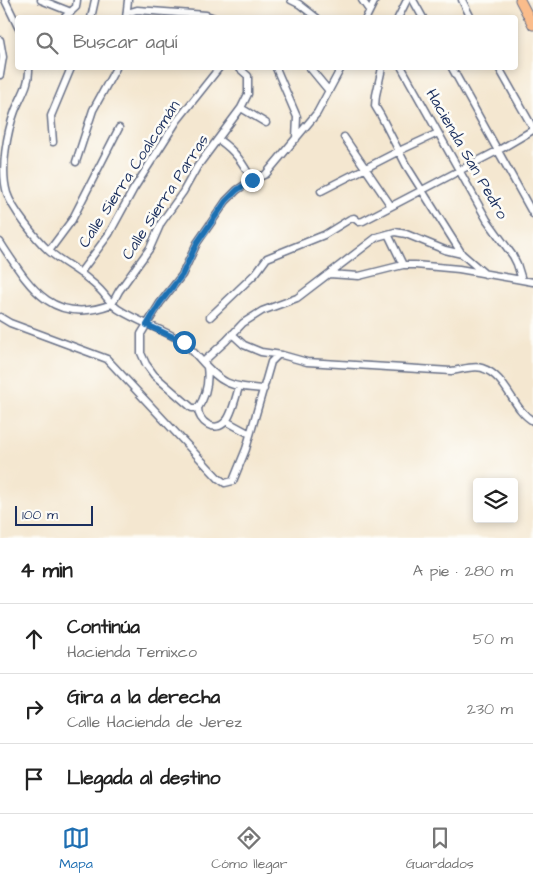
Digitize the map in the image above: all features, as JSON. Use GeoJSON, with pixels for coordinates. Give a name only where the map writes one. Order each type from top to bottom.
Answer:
{"type":"FeatureCollection","features":[{"type":"Feature","properties":{"kind":"main road"},"geometry":{"type":"LineString","coordinates":[[520,0],[533,25]]}},
{"type":"Feature","properties":{"kind":"street"},"geometry":{"type":"LineString","coordinates":[[6,0],[15,20]]}},
{"type":"Feature","properties":{"kind":"street"},"geometry":{"type":"LineString","coordinates":[[41,0],[70,12]]}},
{"type":"Feature","properties":{"kind":"street"},"geometry":{"type":"LineString","coordinates":[[67,15],[76,7],[77,0]]}},
{"type":"Feature","properties":{"kind":"street"},"geometry":{"type":"LineString","coordinates":[[92,15],[95,0]]}},
{"type":"Feature","properties":{"kind":"street"},"geometry":{"type":"LineString","coordinates":[[127,15],[128,0]]}},
{"type":"Feature","properties":{"kind":"street"},"geometry":{"type":"LineString","coordinates":[[291,0],[300,4],[313,15]]}},
{"type":"Feature","properties":{"kind":"street"},"geometry":{"type":"LineString","coordinates":[[362,0],[369,10]]}},
{"type":"Feature","properties":{"kind":"street"},"geometry":{"type":"LineString","coordinates":[[367,15],[375,0]]}},
{"type":"Feature","properties":{"kind":"street"},"geometry":{"type":"LineString","coordinates":[[400,15],[407,0]]}},
{"type":"Feature","properties":{"kind":"street"},"geometry":{"type":"LineString","coordinates":[[413,0],[421,15]]}},
{"type":"Feature","properties":{"kind":"street"},"geometry":{"type":"LineString","coordinates":[[462,0],[470,15]]}},
{"type":"Feature","properties":{"kind":"street"},"geometry":{"type":"LineString","coordinates":[[127,15],[136,10],[206,15]]}},
{"type":"Feature","properties":{"kind":"street"},"geometry":{"type":"LineString","coordinates":[[0,40],[4,57],[0,74]]}},
{"type":"Feature","properties":{"kind":"street"},"geometry":{"type":"LineString","coordinates":[[28,70],[27,85],[12,122],[6,149],[4,171],[7,193],[20,217],[49,251],[102,291],[112,304],[147,325],[184,342],[219,379],[227,384],[264,389]]}},
{"type":"Feature","properties":{"kind":"street"},"geometry":{"type":"LineString","coordinates":[[53,142],[51,116],[70,70]]}},
{"type":"Feature","properties":{"kind":"street"},"geometry":{"type":"LineString","coordinates":[[76,162],[93,110],[115,70]]}},
{"type":"Feature","properties":{"kind":"street","name":"Calle Sierra Coalcomán"},"geometry":{"type":"LineString","coordinates":[[80,273],[109,234],[133,190],[176,121],[217,70]]}},
{"type":"Feature","properties":{"kind":"street","name":"Calle Sierra Parras"},"geometry":{"type":"LineString","coordinates":[[112,304],[124,283],[150,248],[168,211],[183,192],[197,167],[241,108],[248,94],[248,76],[241,70]]}},
{"type":"Feature","properties":{"kind":"street"},"geometry":{"type":"LineString","coordinates":[[277,70],[297,117],[296,139]]}},
{"type":"Feature","properties":{"kind":"street"},"geometry":{"type":"LineString","coordinates":[[312,70],[329,91]]}},
{"type":"Feature","properties":{"kind":"street"},"geometry":{"type":"LineString","coordinates":[[198,408],[192,408],[180,399],[146,364],[140,346],[141,334],[160,303],[182,275],[197,243],[226,201],[237,190],[252,180],[266,174],[317,113],[340,70]]}},
{"type":"Feature","properties":{"kind":"street"},"geometry":{"type":"LineString","coordinates":[[382,70],[376,95],[376,106],[409,170],[462,254],[485,274]]}},
{"type":"Feature","properties":{"kind":"street","name":"Hacienda San Pedro"},"geometry":{"type":"LineString","coordinates":[[403,70],[487,220],[514,256],[522,280]]}},
{"type":"Feature","properties":{"kind":"street","name":"Hacienda San Pedro"},"geometry":{"type":"LineString","coordinates":[[453,70],[533,214]]}},
{"type":"Feature","properties":{"kind":"street"},"geometry":{"type":"LineString","coordinates":[[210,317],[256,273],[267,258],[324,235],[350,218],[360,222],[423,190],[459,169],[499,150],[533,129],[500,70]]}},
{"type":"Feature","properties":{"kind":"street"},"geometry":{"type":"LineString","coordinates":[[241,108],[266,124]]}},
{"type":"Feature","properties":{"kind":"street"},"geometry":{"type":"LineString","coordinates":[[49,251],[72,220],[119,128]]}},
{"type":"Feature","properties":{"kind":"street"},"geometry":{"type":"LineString","coordinates":[[321,191],[438,133]]}},
{"type":"Feature","properties":{"kind":"street"},"geometry":{"type":"LineString","coordinates":[[344,137],[391,206]]}},
{"type":"Feature","properties":{"kind":"street"},"geometry":{"type":"LineString","coordinates":[[219,140],[237,154],[244,163],[252,180]]}},
{"type":"Feature","properties":{"kind":"street"},"geometry":{"type":"LineString","coordinates":[[0,188],[7,193]]}},
{"type":"Feature","properties":{"kind":"street"},"geometry":{"type":"LineString","coordinates":[[239,387],[226,421],[218,426],[208,425],[199,417],[198,408],[208,385],[205,365],[232,334],[253,316],[297,298],[370,241],[395,232],[406,234],[445,250],[462,254]]}},
{"type":"Feature","properties":{"kind":"street"},"geometry":{"type":"LineString","coordinates":[[388,234],[403,265]]}},
{"type":"Feature","properties":{"kind":"street"},"geometry":{"type":"LineString","coordinates":[[0,242],[20,273],[47,301],[60,308],[86,312],[112,304]]}},
{"type":"Feature","properties":{"kind":"street"},"geometry":{"type":"LineString","coordinates":[[329,274],[359,276],[403,265],[459,269],[533,282]]}},
{"type":"Feature","properties":{"kind":"street"},"geometry":{"type":"LineString","coordinates":[[0,317],[10,323],[107,359],[218,478],[225,483],[233,481],[236,476],[246,449],[271,362],[277,356]]}},
{"type":"Feature","properties":{"kind":"street"},"geometry":{"type":"LineString","coordinates":[[232,334],[244,345],[261,352],[277,356],[282,355],[307,362],[442,370],[482,368],[503,384],[523,413],[533,421]]}},
{"type":"Feature","properties":{"kind":"street"},"geometry":{"type":"LineString","coordinates":[[226,421],[250,434]]}},
{"type":"Feature","properties":{"kind":"route"},"geometry":{"type":"LineString","coordinates":[[184,342],[147,325],[160,303],[182,275],[197,243],[226,201],[237,190],[252,180]]}}]}
